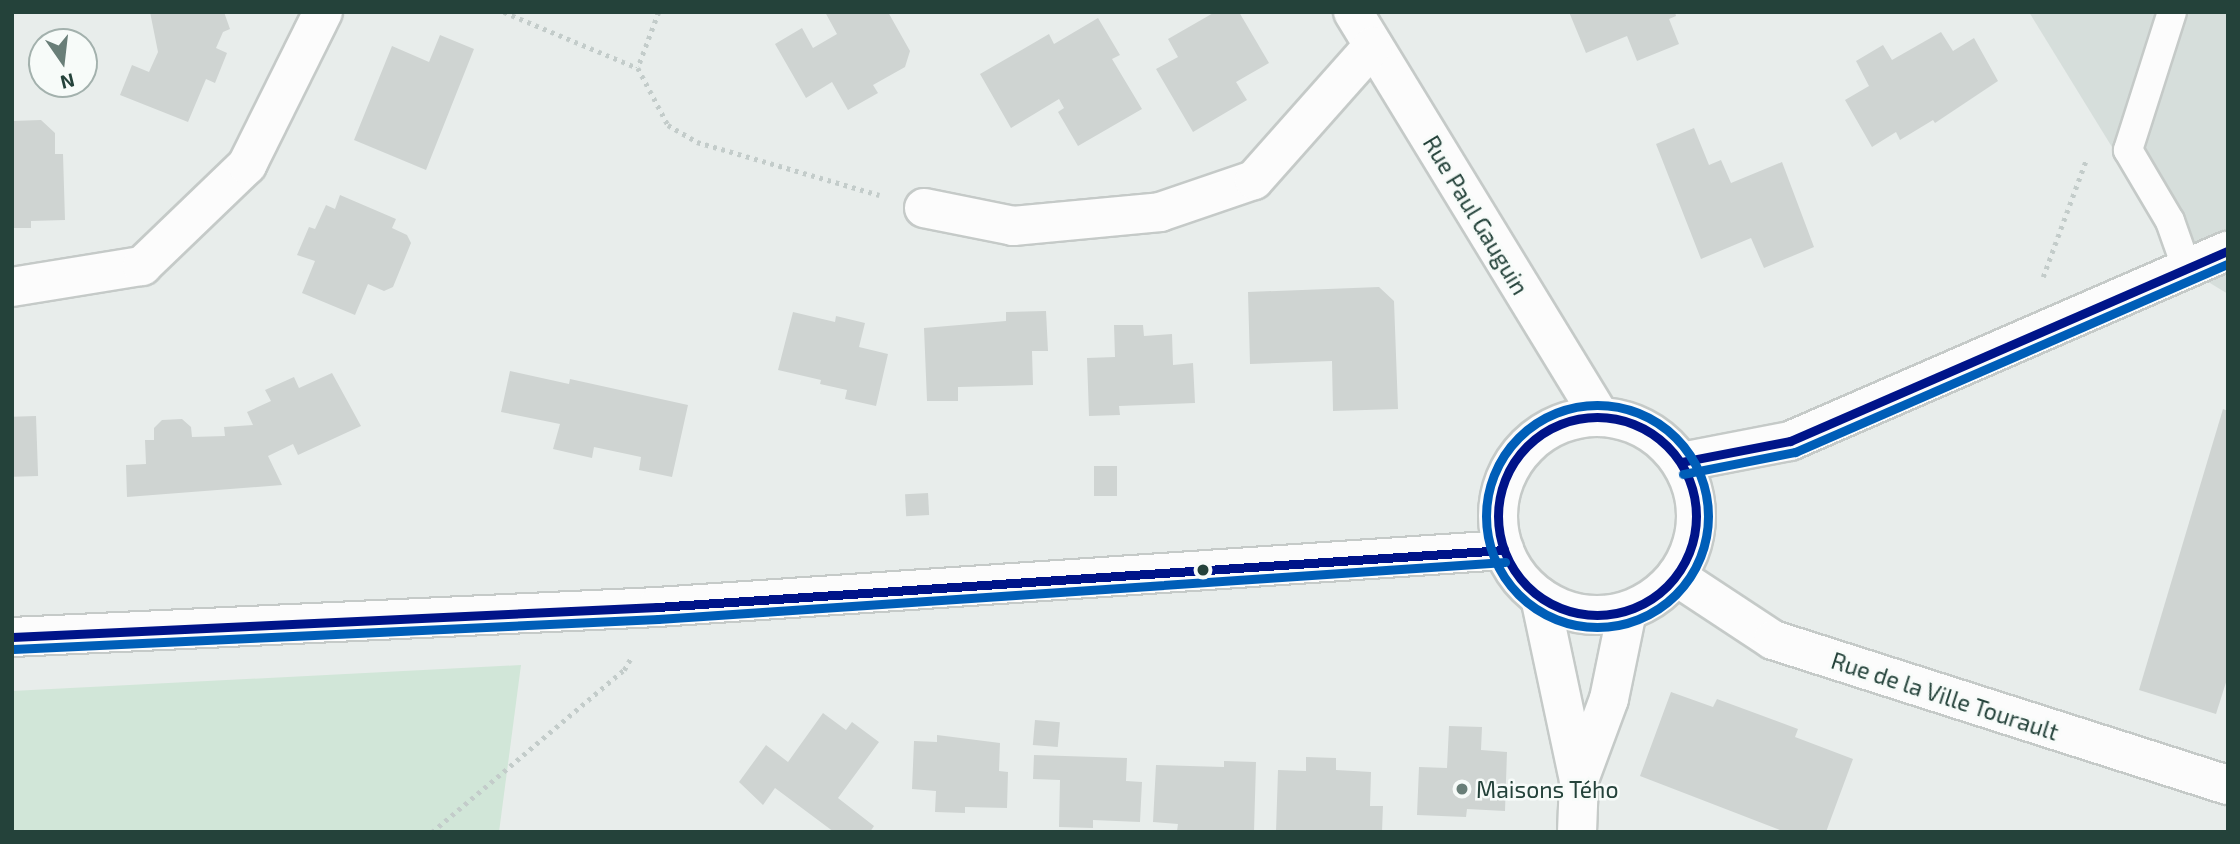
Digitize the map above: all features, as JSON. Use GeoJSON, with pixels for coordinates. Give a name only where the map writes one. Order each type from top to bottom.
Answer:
{"type":"FeatureCollection","features":[{"type":"Feature","properties":{"kind":"street"},"geometry":{"type":"LineString","coordinates":[[12,287],[142,266],[247,165],[323,12]]}},
{"type":"Feature","properties":{"kind":"street","name":"Rue Paul Gauguin"},"geometry":{"type":"LineString","coordinates":[[1353,12],[1600,417]]}},
{"type":"Feature","properties":{"kind":"street"},"geometry":{"type":"LineString","coordinates":[[924,208],[1013,226],[1160,212],[1254,180],[1373,46]]}},
{"type":"Feature","properties":{"kind":"street"},"geometry":{"type":"LineString","coordinates":[[1681,462],[1790,442],[2228,251]]}},
{"type":"Feature","properties":{"kind":"street"},"geometry":{"type":"LineString","coordinates":[[1600,417],[1632,423],[1660,439],[1681,462],[1693,490],[1697,520],[1691,550],[1676,576],[1654,597],[1628,611],[1598,615],[1567,611],[1540,597],[1518,576],[1504,550],[1498,518],[1502,487],[1517,458],[1539,435],[1568,421],[1600,417]]}},
{"type":"Feature","properties":{"kind":"street"},"geometry":{"type":"LineString","coordinates":[[12,637],[657,607],[1504,550]]}},
{"type":"Feature","properties":{"kind":"street","name":"Rue de la Ville Tourault"},"geometry":{"type":"LineString","coordinates":[[1676,576],[1773,640],[2228,785]]}},
{"type":"Feature","properties":{"kind":"street"},"geometry":{"type":"LineString","coordinates":[[1540,597],[1579,779],[1577,832]]}},
{"type":"Feature","properties":{"kind":"street"},"geometry":{"type":"LineString","coordinates":[[1579,779],[1609,699],[1628,611]]}},
{"type":"Feature","properties":{"kind":"lane"},"geometry":{"type":"LineString","coordinates":[[2172,12],[2128,150],[2170,221],[2187,269]]}},
{"type":"Feature","properties":{"kind":"path"},"geometry":{"type":"LineString","coordinates":[[504,12],[638,68],[668,125],[697,142],[924,208]]}},
{"type":"Feature","properties":{"kind":"path"},"geometry":{"type":"LineString","coordinates":[[638,68],[659,12]]}},
{"type":"Feature","properties":{"kind":"path"},"geometry":{"type":"LineString","coordinates":[[2044,331],[2035,300],[2087,156]]}},
{"type":"Feature","properties":{"kind":"path"},"geometry":{"type":"LineString","coordinates":[[432,832],[624,670],[657,607]]}},
{"type":"Feature","properties":{"kind":"shaded area"},"geometry":{"type":"Polygon","coordinates":[[[2029,12],[2228,12],[2228,294],[2187,269],[2029,12]]]}},
{"type":"Feature","properties":{"kind":"green space"},"geometry":{"type":"Polygon","coordinates":[[[521,665],[499,832],[12,832],[12,691],[521,665]]]}},
{"type":"Feature","properties":{"kind":"building"},"geometry":{"type":"Polygon","coordinates":[[[150,12],[224,12],[230,29],[223,32],[216,48],[227,53],[215,83],[206,79],[188,122],[120,95],[132,65],[149,72],[158,52],[150,12]]]}},
{"type":"Feature","properties":{"kind":"building"},"geometry":{"type":"Polygon","coordinates":[[[825,12],[888,12],[910,51],[905,67],[873,85],[878,93],[848,110],[832,82],[806,98],[775,44],[802,28],[813,48],[837,34],[825,12]]]}},
{"type":"Feature","properties":{"kind":"building"},"geometry":{"type":"Polygon","coordinates":[[[1215,12],[1239,12],[1269,63],[1236,82],[1247,100],[1193,132],[1156,69],[1178,57],[1168,39],[1215,12]]]}},
{"type":"Feature","properties":{"kind":"building"},"geometry":{"type":"Polygon","coordinates":[[[1569,12],[1675,12],[1676,16],[1669,19],[1679,44],[1637,61],[1627,36],[1586,53],[1569,12]]]}},
{"type":"Feature","properties":{"kind":"building"},"geometry":{"type":"Polygon","coordinates":[[[1098,18],[1120,55],[1112,59],[1142,109],[1078,146],[1058,112],[1064,108],[1059,99],[1011,128],[980,74],[1049,34],[1054,44],[1098,18]]]}},
{"type":"Feature","properties":{"kind":"building"},"geometry":{"type":"Polygon","coordinates":[[[1941,32],[1953,51],[1974,38],[1998,81],[1935,123],[1933,120],[1900,140],[1896,132],[1872,147],[1845,100],[1869,86],[1856,61],[1883,45],[1892,60],[1941,32]]]}},
{"type":"Feature","properties":{"kind":"building"},"geometry":{"type":"Polygon","coordinates":[[[440,35],[474,49],[426,170],[354,140],[392,46],[429,62],[440,35]]]}},
{"type":"Feature","properties":{"kind":"building"},"geometry":{"type":"Polygon","coordinates":[[[41,120],[55,133],[55,154],[63,154],[65,220],[31,221],[31,228],[12,228],[12,121],[41,120]]]}},
{"type":"Feature","properties":{"kind":"building"},"geometry":{"type":"Polygon","coordinates":[[[1694,128],[1709,165],[1721,160],[1731,183],[1782,162],[1814,247],[1764,268],[1751,238],[1701,259],[1656,144],[1694,128]]]}},
{"type":"Feature","properties":{"kind":"building"},"geometry":{"type":"Polygon","coordinates":[[[340,195],[396,219],[392,228],[407,235],[411,243],[393,287],[384,291],[368,284],[355,315],[302,293],[315,261],[297,255],[309,227],[315,229],[326,205],[335,209],[340,195]]]}},
{"type":"Feature","properties":{"kind":"building"},"geometry":{"type":"Polygon","coordinates":[[[1379,287],[1394,301],[1398,409],[1333,411],[1332,361],[1250,364],[1248,292],[1379,287]]]}},
{"type":"Feature","properties":{"kind":"building"},"geometry":{"type":"Polygon","coordinates":[[[1046,311],[1048,351],[1032,351],[1033,385],[958,387],[958,401],[927,401],[924,328],[1006,321],[1006,312],[1046,311]]]}},
{"type":"Feature","properties":{"kind":"building"},"geometry":{"type":"Polygon","coordinates":[[[793,312],[835,322],[836,316],[865,323],[859,347],[888,354],[876,406],[845,399],[847,390],[820,384],[821,380],[778,370],[793,312]]]}},
{"type":"Feature","properties":{"kind":"building"},"geometry":{"type":"Polygon","coordinates":[[[1114,325],[1143,325],[1144,336],[1172,334],[1173,365],[1193,363],[1195,403],[1119,406],[1120,415],[1089,416],[1087,358],[1115,357],[1114,325]]]}},
{"type":"Feature","properties":{"kind":"building"},"geometry":{"type":"Polygon","coordinates":[[[510,371],[569,384],[570,379],[688,405],[672,477],[639,470],[641,457],[594,447],[592,458],[553,449],[560,424],[501,412],[510,371]]]}},
{"type":"Feature","properties":{"kind":"building"},"geometry":{"type":"Polygon","coordinates":[[[332,373],[361,426],[298,455],[293,444],[268,456],[282,485],[127,497],[126,465],[146,464],[145,440],[154,440],[154,428],[162,420],[182,419],[191,427],[192,437],[225,436],[224,427],[253,425],[247,412],[271,401],[265,390],[294,377],[299,388],[332,373]]]}},
{"type":"Feature","properties":{"kind":"building"},"geometry":{"type":"Polygon","coordinates":[[[2223,409],[2228,411],[2228,676],[2216,714],[2139,690],[2223,409]]]}},
{"type":"Feature","properties":{"kind":"building"},"geometry":{"type":"Polygon","coordinates":[[[36,416],[38,476],[14,477],[12,417],[36,416]]]}},
{"type":"Feature","properties":{"kind":"building"},"geometry":{"type":"Polygon","coordinates":[[[1094,466],[1117,466],[1117,496],[1094,496],[1094,466]]]}},
{"type":"Feature","properties":{"kind":"building"},"geometry":{"type":"Polygon","coordinates":[[[928,493],[929,515],[906,516],[905,494],[928,493]]]}},
{"type":"Feature","properties":{"kind":"building"},"geometry":{"type":"Polygon","coordinates":[[[1671,692],[1713,707],[1717,699],[1798,729],[1795,737],[1853,759],[1826,832],[1785,832],[1640,776],[1671,692]]]}},
{"type":"Feature","properties":{"kind":"building"},"geometry":{"type":"Polygon","coordinates":[[[823,713],[846,730],[852,722],[879,742],[838,798],[874,826],[870,832],[834,832],[775,788],[763,805],[739,782],[766,745],[788,762],[823,713]]]}},
{"type":"Feature","properties":{"kind":"building"},"geometry":{"type":"Polygon","coordinates":[[[1035,720],[1060,722],[1058,747],[1033,745],[1035,720]]]}},
{"type":"Feature","properties":{"kind":"building","name":"Maisons Tého"},"geometry":{"type":"Polygon","coordinates":[[[1449,726],[1482,727],[1481,750],[1507,752],[1505,811],[1467,809],[1466,817],[1417,815],[1419,767],[1447,768],[1449,726]]]}},
{"type":"Feature","properties":{"kind":"building"},"geometry":{"type":"Polygon","coordinates":[[[937,735],[1000,743],[999,771],[1008,772],[1007,808],[965,807],[965,813],[935,812],[936,791],[912,789],[914,741],[937,742],[937,735]]]}},
{"type":"Feature","properties":{"kind":"building"},"geometry":{"type":"Polygon","coordinates":[[[1034,755],[1127,758],[1126,781],[1142,782],[1140,822],[1093,820],[1093,828],[1059,827],[1060,780],[1033,779],[1034,755]]]}},
{"type":"Feature","properties":{"kind":"building"},"geometry":{"type":"Polygon","coordinates":[[[1306,757],[1336,758],[1336,770],[1371,772],[1370,806],[1383,806],[1382,832],[1276,832],[1278,770],[1306,771],[1306,757]]]}},
{"type":"Feature","properties":{"kind":"building"},"geometry":{"type":"Polygon","coordinates":[[[1224,761],[1256,762],[1254,832],[1177,831],[1178,824],[1153,822],[1156,765],[1224,767],[1224,761]]]}},
{"type":"Feature","properties":{"kind":"transit line"},"geometry":{"type":"LineString","coordinates":[[1681,462],[1790,441],[2228,251]]}},
{"type":"Feature","properties":{"kind":"transit line"},"geometry":{"type":"LineString","coordinates":[[1683,474],[1795,452],[2228,264]]}},
{"type":"Feature","properties":{"kind":"transit line"},"geometry":{"type":"LineString","coordinates":[[1597,405],[1619,407],[1649,418],[1667,430],[1683,446],[1695,464],[1703,484],[1708,516],[1706,538],[1695,568],[1683,586],[1667,602],[1649,614],[1629,622],[1597,627],[1575,625],[1545,614],[1527,602],[1511,586],[1499,568],[1491,548],[1486,516],[1488,494],[1499,464],[1511,446],[1527,430],[1545,418],[1565,410],[1597,405]]}},
{"type":"Feature","properties":{"kind":"transit line"},"geometry":{"type":"LineString","coordinates":[[1597,417],[1635,425],[1667,446],[1688,478],[1696,516],[1688,554],[1667,586],[1635,607],[1597,615],[1559,607],[1527,586],[1506,554],[1498,516],[1506,478],[1527,446],[1559,425],[1597,417]]}},
{"type":"Feature","properties":{"kind":"transit line"},"geometry":{"type":"LineString","coordinates":[[12,637],[657,607],[1504,550]]}},
{"type":"Feature","properties":{"kind":"transit line"},"geometry":{"type":"LineString","coordinates":[[13,649],[658,619],[1505,562]]}},
{"type":"Feature","properties":{"kind":"place","name":"Maisons Tého"},"geometry":{"type":"Point","coordinates":[1462,789]}}]}
